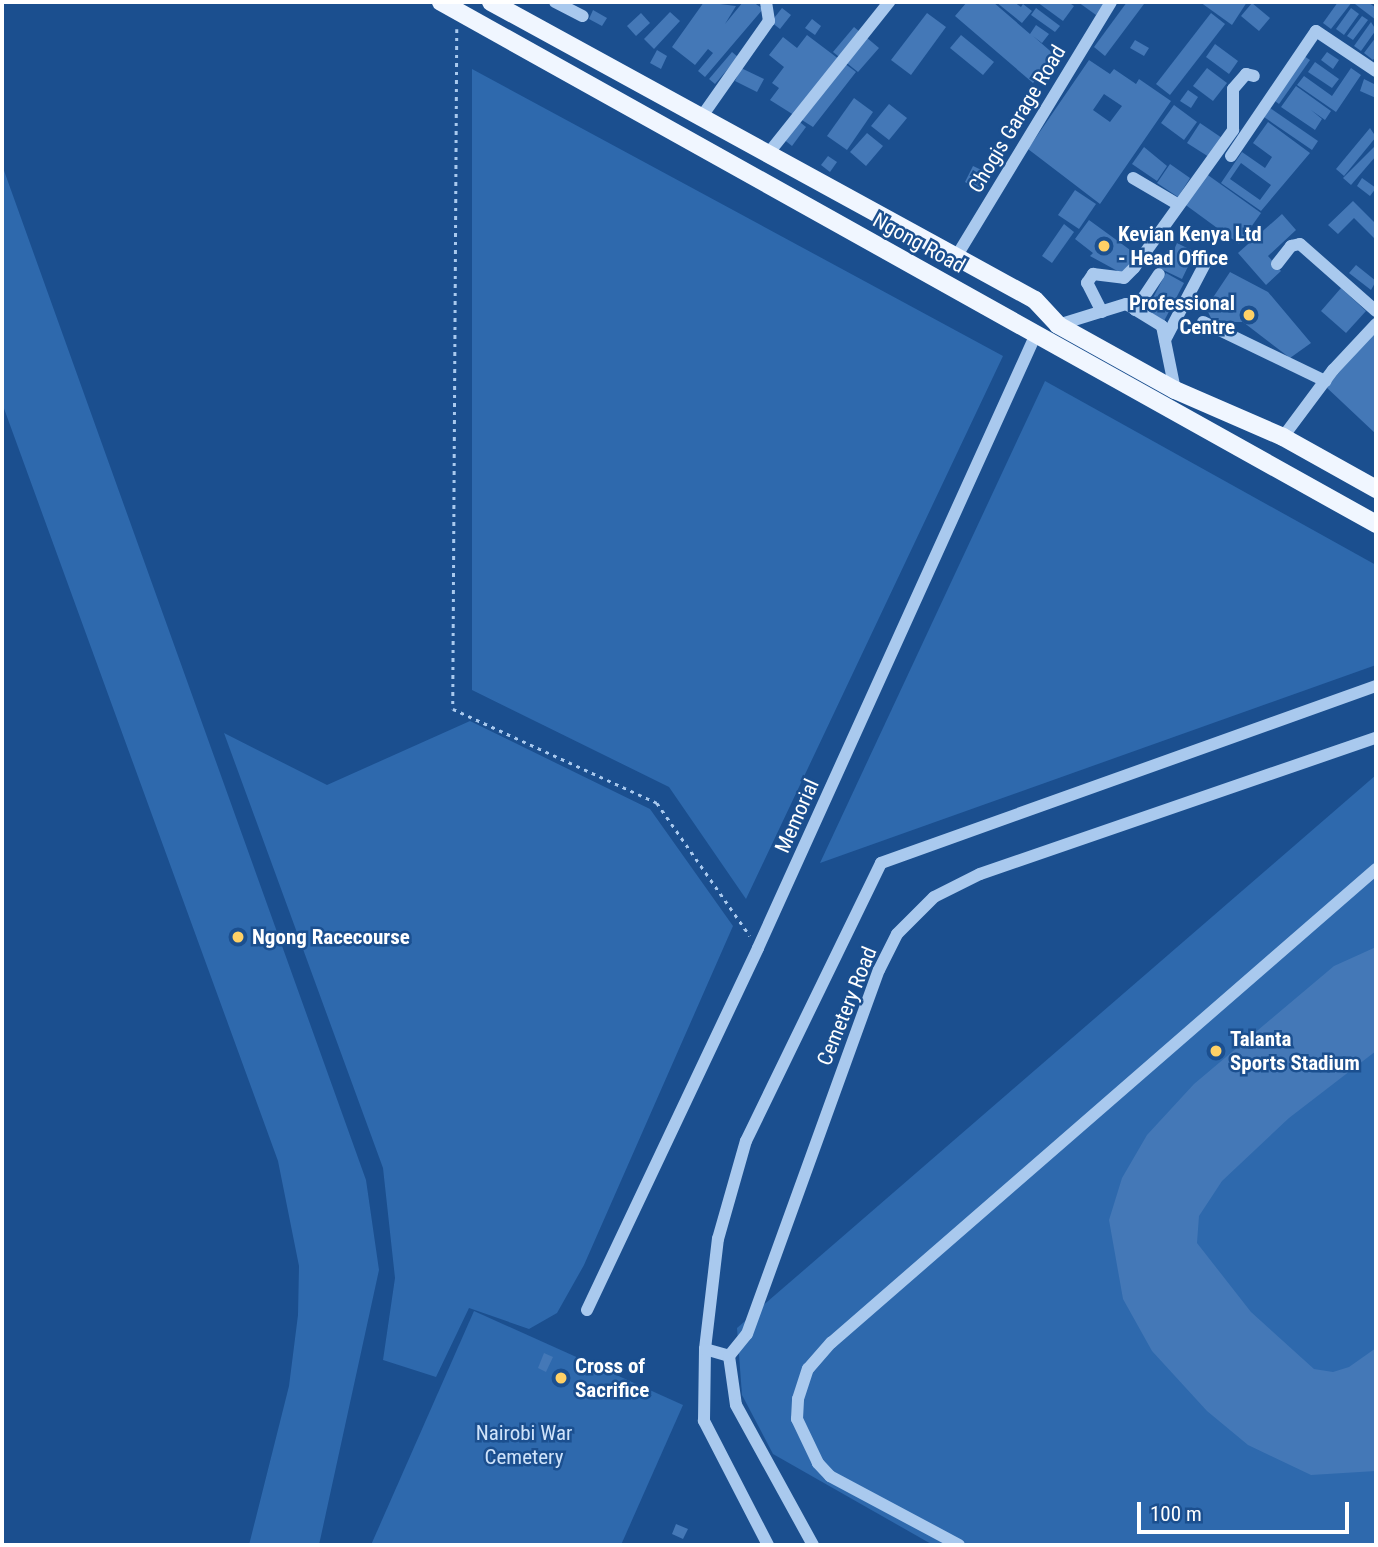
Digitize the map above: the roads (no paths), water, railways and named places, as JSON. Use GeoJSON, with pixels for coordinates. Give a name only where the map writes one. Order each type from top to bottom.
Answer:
{"type":"FeatureCollection","features":[{"type":"Feature","properties":{"kind":"main road","name":"Ngong Road"},"geometry":{"type":"LineString","coordinates":[[441,2],[1376,524]]}},
{"type":"Feature","properties":{"kind":"main road","name":"Ngong Road"},"geometry":{"type":"LineString","coordinates":[[501,4],[700,118],[1035,300],[1058,325],[1175,390],[1283,437],[1376,489]]}},
{"type":"Feature","properties":{"kind":"street"},"geometry":{"type":"LineString","coordinates":[[555,2],[583,16]]}},
{"type":"Feature","properties":{"kind":"street"},"geometry":{"type":"LineString","coordinates":[[700,118],[769,21],[766,2]]}},
{"type":"Feature","properties":{"kind":"street"},"geometry":{"type":"LineString","coordinates":[[767,155],[889,2]]}},
{"type":"Feature","properties":{"kind":"street","name":"Chogis Garage Road"},"geometry":{"type":"LineString","coordinates":[[956,257],[1111,2]]}},
{"type":"Feature","properties":{"kind":"street"},"geometry":{"type":"LineString","coordinates":[[1231,156],[1316,31],[1376,71]]}},
{"type":"Feature","properties":{"kind":"street"},"geometry":{"type":"LineString","coordinates":[[1102,312],[1087,284],[1093,274],[1124,278],[1233,130],[1233,89],[1246,74],[1254,76]]}},
{"type":"Feature","properties":{"kind":"street"},"geometry":{"type":"LineString","coordinates":[[1133,178],[1179,205]]}},
{"type":"Feature","properties":{"kind":"street"},"geometry":{"type":"LineString","coordinates":[[1277,264],[1291,246],[1300,244],[1376,311]]}},
{"type":"Feature","properties":{"kind":"street"},"geometry":{"type":"LineString","coordinates":[[1165,340],[1206,260]]}},
{"type":"Feature","properties":{"kind":"street"},"geometry":{"type":"LineString","coordinates":[[1135,310],[1159,274]]}},
{"type":"Feature","properties":{"kind":"street"},"geometry":{"type":"LineString","coordinates":[[1058,325],[1126,304],[1162,326],[1175,390]]}},
{"type":"Feature","properties":{"kind":"street"},"geometry":{"type":"LineString","coordinates":[[1203,323],[1325,381]]}},
{"type":"Feature","properties":{"kind":"street"},"geometry":{"type":"LineString","coordinates":[[1283,437],[1325,381],[1376,324]]}},
{"type":"Feature","properties":{"kind":"street","name":"Memorial"},"geometry":{"type":"LineString","coordinates":[[587,1310],[758,948],[1036,334]]}},
{"type":"Feature","properties":{"kind":"street"},"geometry":{"type":"LineString","coordinates":[[768,1545],[704,1421],[705,1349],[718,1239],[746,1141],[881,863],[1376,686]]}},
{"type":"Feature","properties":{"kind":"street","name":"Cemetery Road"},"geometry":{"type":"LineString","coordinates":[[729,1356],[747,1334],[879,971],[897,934],[912,917],[934,897],[980,874],[1376,738]]}},
{"type":"Feature","properties":{"kind":"street"},"geometry":{"type":"LineString","coordinates":[[959,1545],[831,1476],[818,1463],[797,1419],[808,1368],[1376,869]]}},
{"type":"Feature","properties":{"kind":"street"},"geometry":{"type":"LineString","coordinates":[[705,1349],[729,1356],[736,1405],[813,1545]]}},
{"type":"Feature","properties":{"kind":"place","name":"Kevian Kenya Ltd - Head Office"},"geometry":{"type":"Point","coordinates":[1104,246]}},
{"type":"Feature","properties":{"kind":"place","name":"Professional Centre"},"geometry":{"type":"Point","coordinates":[1249,315]}},
{"type":"Feature","properties":{"kind":"place","name":"Ngong Racecourse"},"geometry":{"type":"Point","coordinates":[238,937]}},
{"type":"Feature","properties":{"kind":"place","name":"Talanta Sports Stadium"},"geometry":{"type":"Point","coordinates":[1216,1051]}},
{"type":"Feature","properties":{"kind":"place","name":"Cross of Sacrifice"},"geometry":{"type":"Point","coordinates":[561,1378]}},
{"type":"Feature","properties":{"kind":"park label","name":"Nairobi War Cemetery"},"geometry":{"type":"Point","coordinates":[524,1445]}}]}
